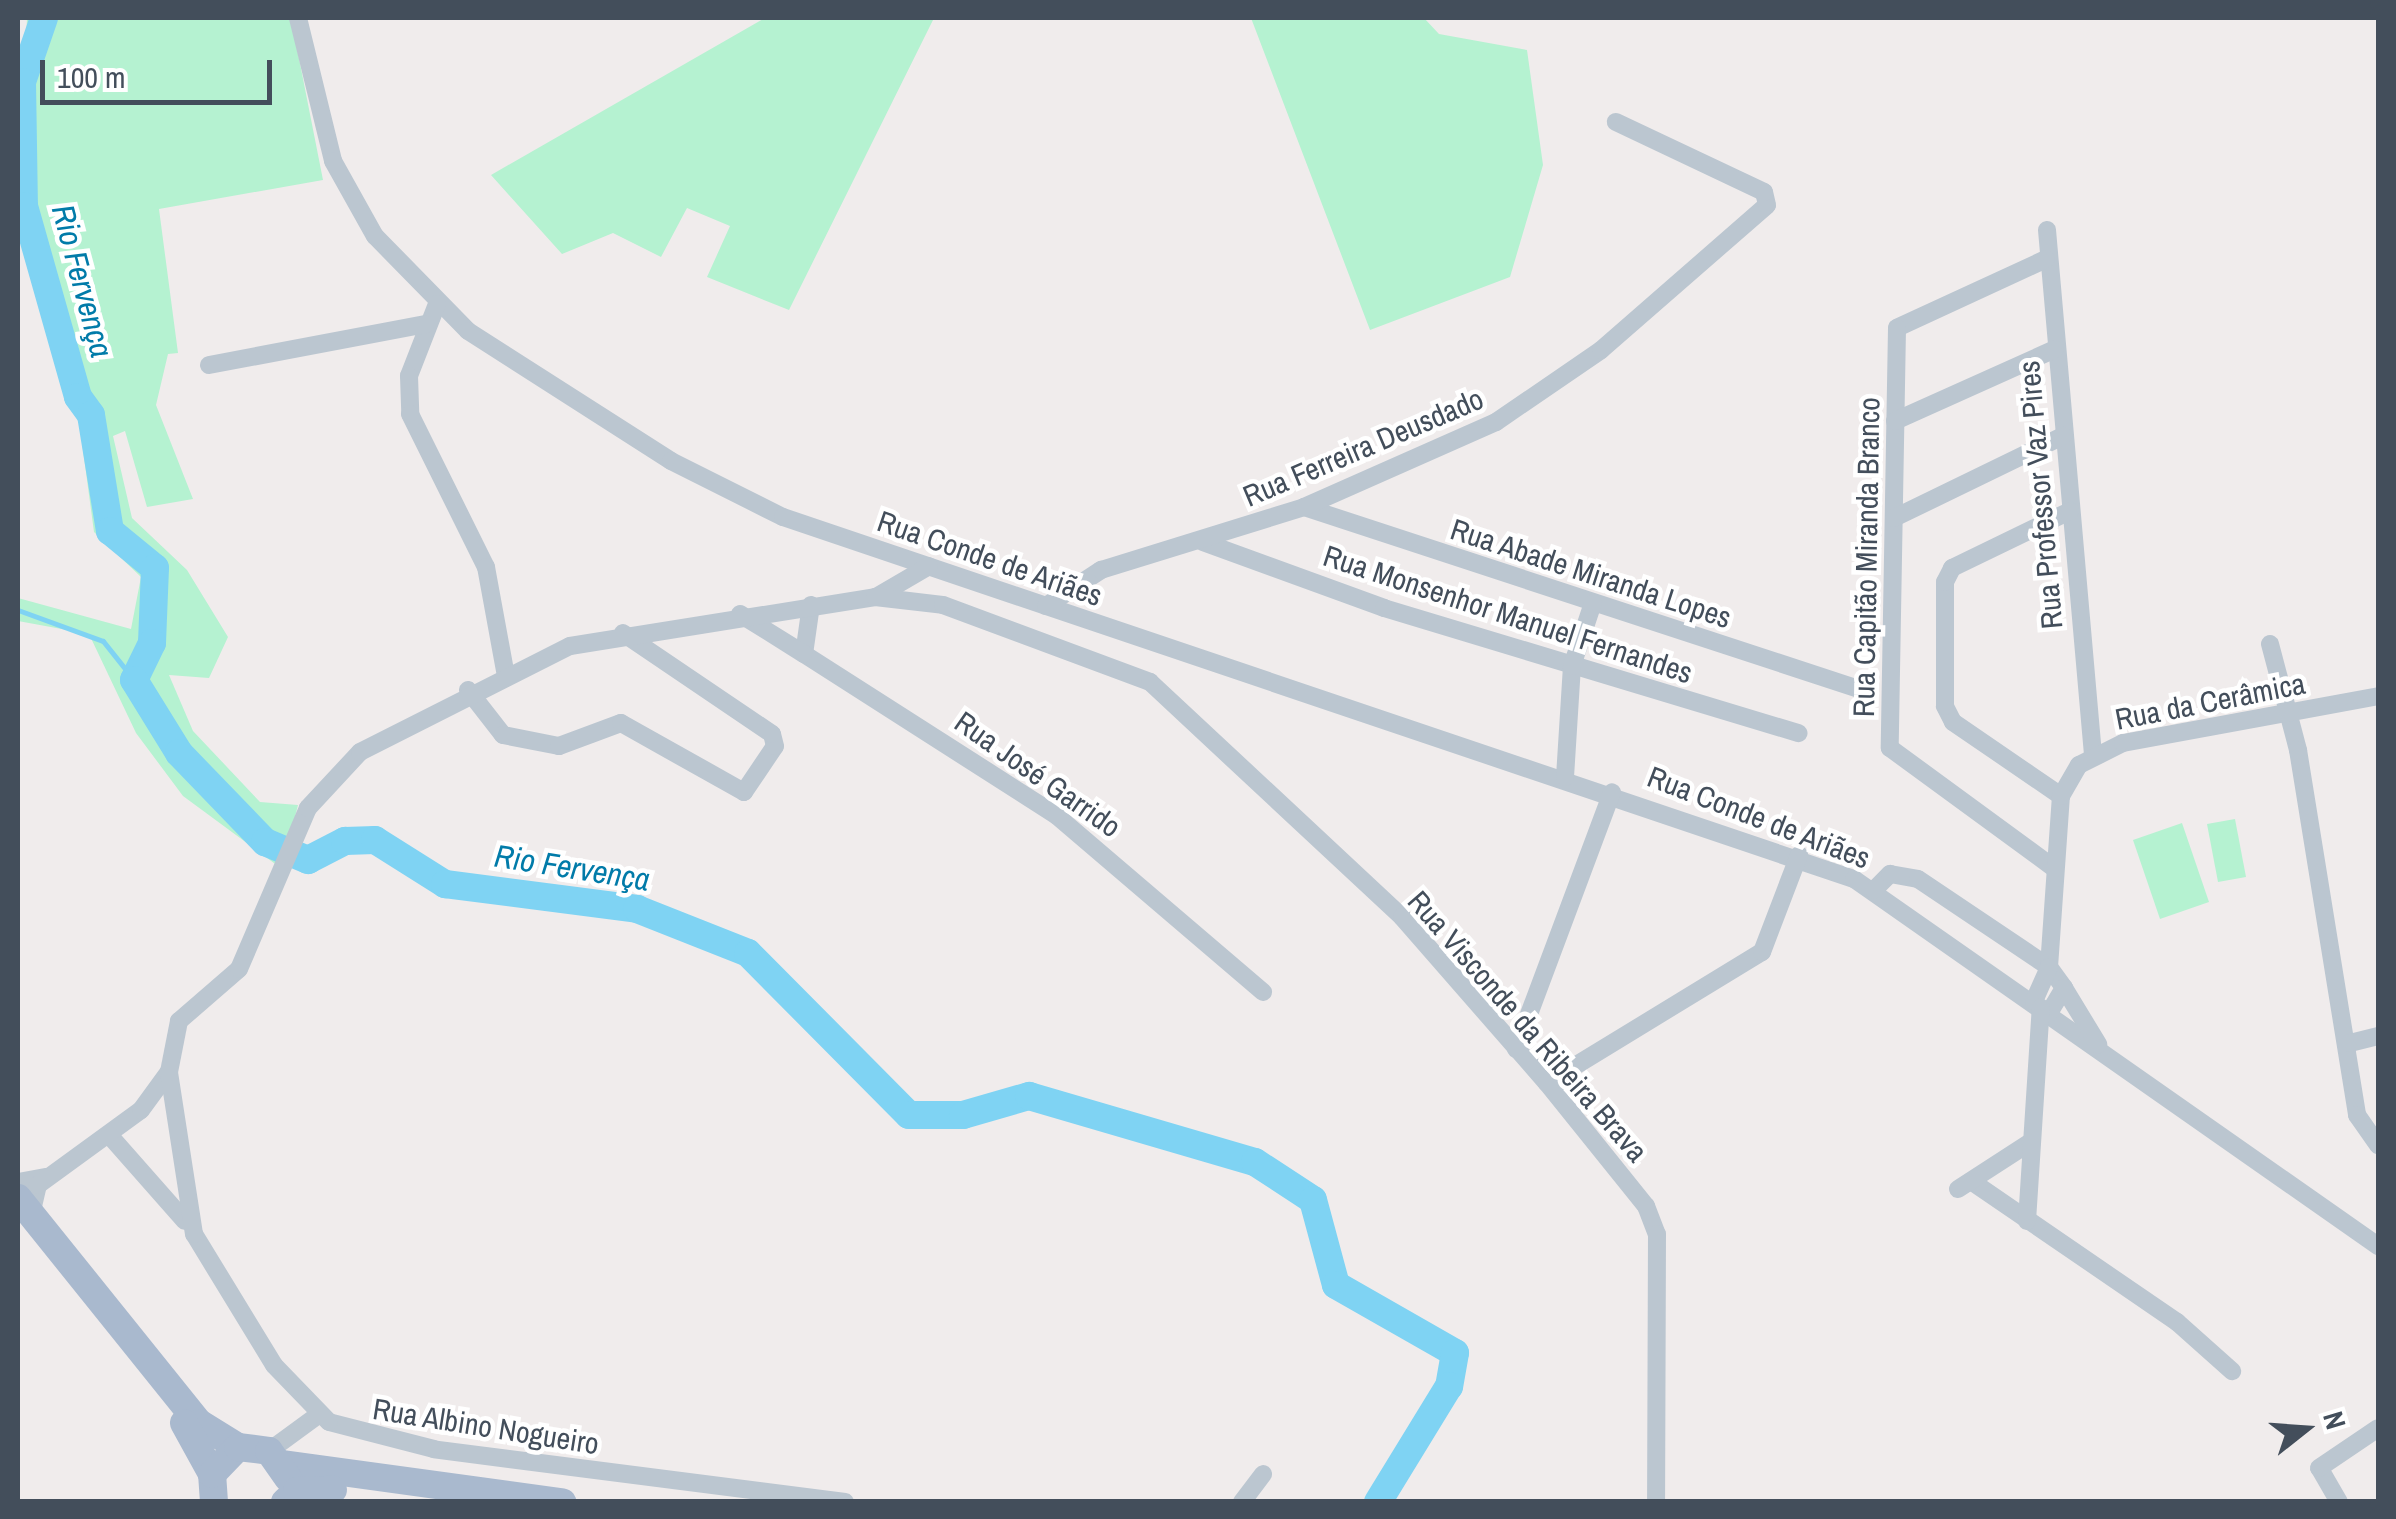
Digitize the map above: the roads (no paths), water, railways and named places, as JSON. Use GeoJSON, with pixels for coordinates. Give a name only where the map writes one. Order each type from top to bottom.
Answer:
{"type":"FeatureCollection","features":[{"type":"Feature","properties":{"kind":"main road"},"geometry":{"type":"LineString","coordinates":[[21,1210],[58,1246],[199,1423],[238,1447],[276,1458],[562,1502]]}},
{"type":"Feature","properties":{"kind":"main road"},"geometry":{"type":"LineString","coordinates":[[21,1210],[180,1417],[208,1491]]}},
{"type":"Feature","properties":{"kind":"main road"},"geometry":{"type":"LineString","coordinates":[[208,1491],[238,1447]]}},
{"type":"Feature","properties":{"kind":"main road"},"geometry":{"type":"LineString","coordinates":[[276,1458],[285,1502],[312,1488],[440,1502]]}},
{"type":"Feature","properties":{"kind":"street","name":"Rua Conde de Ariães"},"geometry":{"type":"LineString","coordinates":[[298,18],[315,108],[352,200],[437,304],[509,359],[738,498],[1105,626],[1799,855],[1874,890],[2378,1246]]}},
{"type":"Feature","properties":{"kind":"street","name":"Rua Ferreira Deusdado"},"geometry":{"type":"LineString","coordinates":[[1046,606],[1102,570],[1203,542],[1304,507],[1435,452],[1561,382],[1767,205],[1764,192],[1616,122]]}},
{"type":"Feature","properties":{"kind":"street","name":"Rua Professor Vaz Pires"},"geometry":{"type":"LineString","coordinates":[[2048,230],[2046,259],[2092,756]]}},
{"type":"Feature","properties":{"kind":"street","name":"Rua Capitão Miranda Branco"},"geometry":{"type":"LineString","coordinates":[[2046,259],[1897,328],[1890,748],[2054,868]]}},
{"type":"Feature","properties":{"kind":"street"},"geometry":{"type":"LineString","coordinates":[[437,304],[425,324],[410,414],[486,567],[505,671]]}},
{"type":"Feature","properties":{"kind":"street"},"geometry":{"type":"LineString","coordinates":[[209,365],[425,324]]}},
{"type":"Feature","properties":{"kind":"street"},"geometry":{"type":"LineString","coordinates":[[1895,421],[2055,349]]}},
{"type":"Feature","properties":{"kind":"street"},"geometry":{"type":"LineString","coordinates":[[1894,518],[2063,436]]}},
{"type":"Feature","properties":{"kind":"street","name":"Rua Abade Miranda Lopes"},"geometry":{"type":"LineString","coordinates":[[1304,507],[1862,690]]}},
{"type":"Feature","properties":{"kind":"street"},"geometry":{"type":"LineString","coordinates":[[2028,1221],[2029,1144],[2061,796],[1953,722],[1944,706],[1945,582],[1952,568],[2070,510]]}},
{"type":"Feature","properties":{"kind":"street","name":"Rua Monsenhor Manuel Fernandes"},"geometry":{"type":"LineString","coordinates":[[1203,542],[1572,666],[1798,734]]}},
{"type":"Feature","properties":{"kind":"street"},"geometry":{"type":"LineString","coordinates":[[875,597],[928,566]]}},
{"type":"Feature","properties":{"kind":"street"},"geometry":{"type":"LineString","coordinates":[[943,605],[956,575]]}},
{"type":"Feature","properties":{"kind":"street","name":"Rua Visconde da Ribeira Brava"},"geometry":{"type":"LineString","coordinates":[[169,1072],[179,1020],[239,969],[299,828],[332,772],[505,671],[623,633],[875,597],[943,605],[1132,670],[1402,918],[1546,1083],[1646,1206],[1657,1234],[1656,1502]]}},
{"type":"Feature","properties":{"kind":"street"},"geometry":{"type":"LineString","coordinates":[[1565,777],[1572,666],[1593,603]]}},
{"type":"Feature","properties":{"kind":"street"},"geometry":{"type":"LineString","coordinates":[[804,654],[812,605]]}},
{"type":"Feature","properties":{"kind":"street","name":"Rua José Garrido"},"geometry":{"type":"LineString","coordinates":[[740,614],[1058,816],[1263,992]]}},
{"type":"Feature","properties":{"kind":"street"},"geometry":{"type":"LineString","coordinates":[[1094,656],[1105,626]]}},
{"type":"Feature","properties":{"kind":"street"},"geometry":{"type":"LineString","coordinates":[[468,690],[503,736],[559,746],[628,724],[744,792],[776,746],[772,734],[623,633]]}},
{"type":"Feature","properties":{"kind":"street"},"geometry":{"type":"LineString","coordinates":[[1132,670],[1139,637]]}},
{"type":"Feature","properties":{"kind":"street"},"geometry":{"type":"LineString","coordinates":[[2270,644],[2291,712],[2350,1043],[2357,1116],[2378,1145]]}},
{"type":"Feature","properties":{"kind":"street","name":"Rua da Cerâmica"},"geometry":{"type":"LineString","coordinates":[[2061,796],[2092,756],[2378,696]]}},
{"type":"Feature","properties":{"kind":"street"},"geometry":{"type":"LineString","coordinates":[[1516,1049],[1612,792]]}},
{"type":"Feature","properties":{"kind":"street"},"geometry":{"type":"LineString","coordinates":[[1546,1083],[1762,952],[1799,855]]}},
{"type":"Feature","properties":{"kind":"street","name":"Rua Conde de Ariães"},"geometry":{"type":"LineString","coordinates":[[1874,890],[1890,874],[1918,879],[2044,970]]}},
{"type":"Feature","properties":{"kind":"street"},"geometry":{"type":"LineString","coordinates":[[2014,986],[2044,970]]}},
{"type":"Feature","properties":{"kind":"street"},"geometry":{"type":"LineString","coordinates":[[2044,970],[2064,988],[2107,1057]]}},
{"type":"Feature","properties":{"kind":"street"},"geometry":{"type":"LineString","coordinates":[[2041,1007],[2064,988]]}},
{"type":"Feature","properties":{"kind":"street"},"geometry":{"type":"LineString","coordinates":[[2350,1043],[2378,1036]]}},
{"type":"Feature","properties":{"kind":"street"},"geometry":{"type":"LineString","coordinates":[[21,1210],[47,1177],[110,1136],[153,1099],[169,1072]]}},
{"type":"Feature","properties":{"kind":"street"},"geometry":{"type":"LineString","coordinates":[[169,1072],[194,1234]]}},
{"type":"Feature","properties":{"kind":"street"},"geometry":{"type":"LineString","coordinates":[[110,1136],[194,1234],[274,1366],[318,1415],[276,1458]]}},
{"type":"Feature","properties":{"kind":"street"},"geometry":{"type":"LineString","coordinates":[[2029,1144],[1964,1185],[2028,1221],[2177,1322],[2232,1371]]}},
{"type":"Feature","properties":{"kind":"street"},"geometry":{"type":"LineString","coordinates":[[18,1182],[47,1177]]}},
{"type":"Feature","properties":{"kind":"street","name":"Rua Albino Nogueiro"},"geometry":{"type":"LineString","coordinates":[[318,1415],[434,1450],[845,1502]]}},
{"type":"Feature","properties":{"kind":"street"},"geometry":{"type":"LineString","coordinates":[[2339,1502],[2319,1468],[2378,1428]]}},
{"type":"Feature","properties":{"kind":"street"},"geometry":{"type":"LineString","coordinates":[[1242,1502],[1262,1474]]}},
{"type":"Feature","properties":{"kind":"waterway","name":"Rio Fervença"},"geometry":{"type":"LineString","coordinates":[[44,18],[22,82],[24,206],[78,397],[91,415],[110,531],[155,568],[152,643],[134,680],[179,753],[265,842],[308,860],[345,841],[375,840],[445,884],[637,909],[748,953],[909,1115],[963,1115],[1029,1096],[1255,1162],[1313,1200],[1336,1285],[1455,1353],[1449,1386],[1378,1502]]}},
{"type":"Feature","properties":{"kind":"waterway"},"geometry":{"type":"LineString","coordinates":[[18,610],[103,641],[134,680]]}}]}
